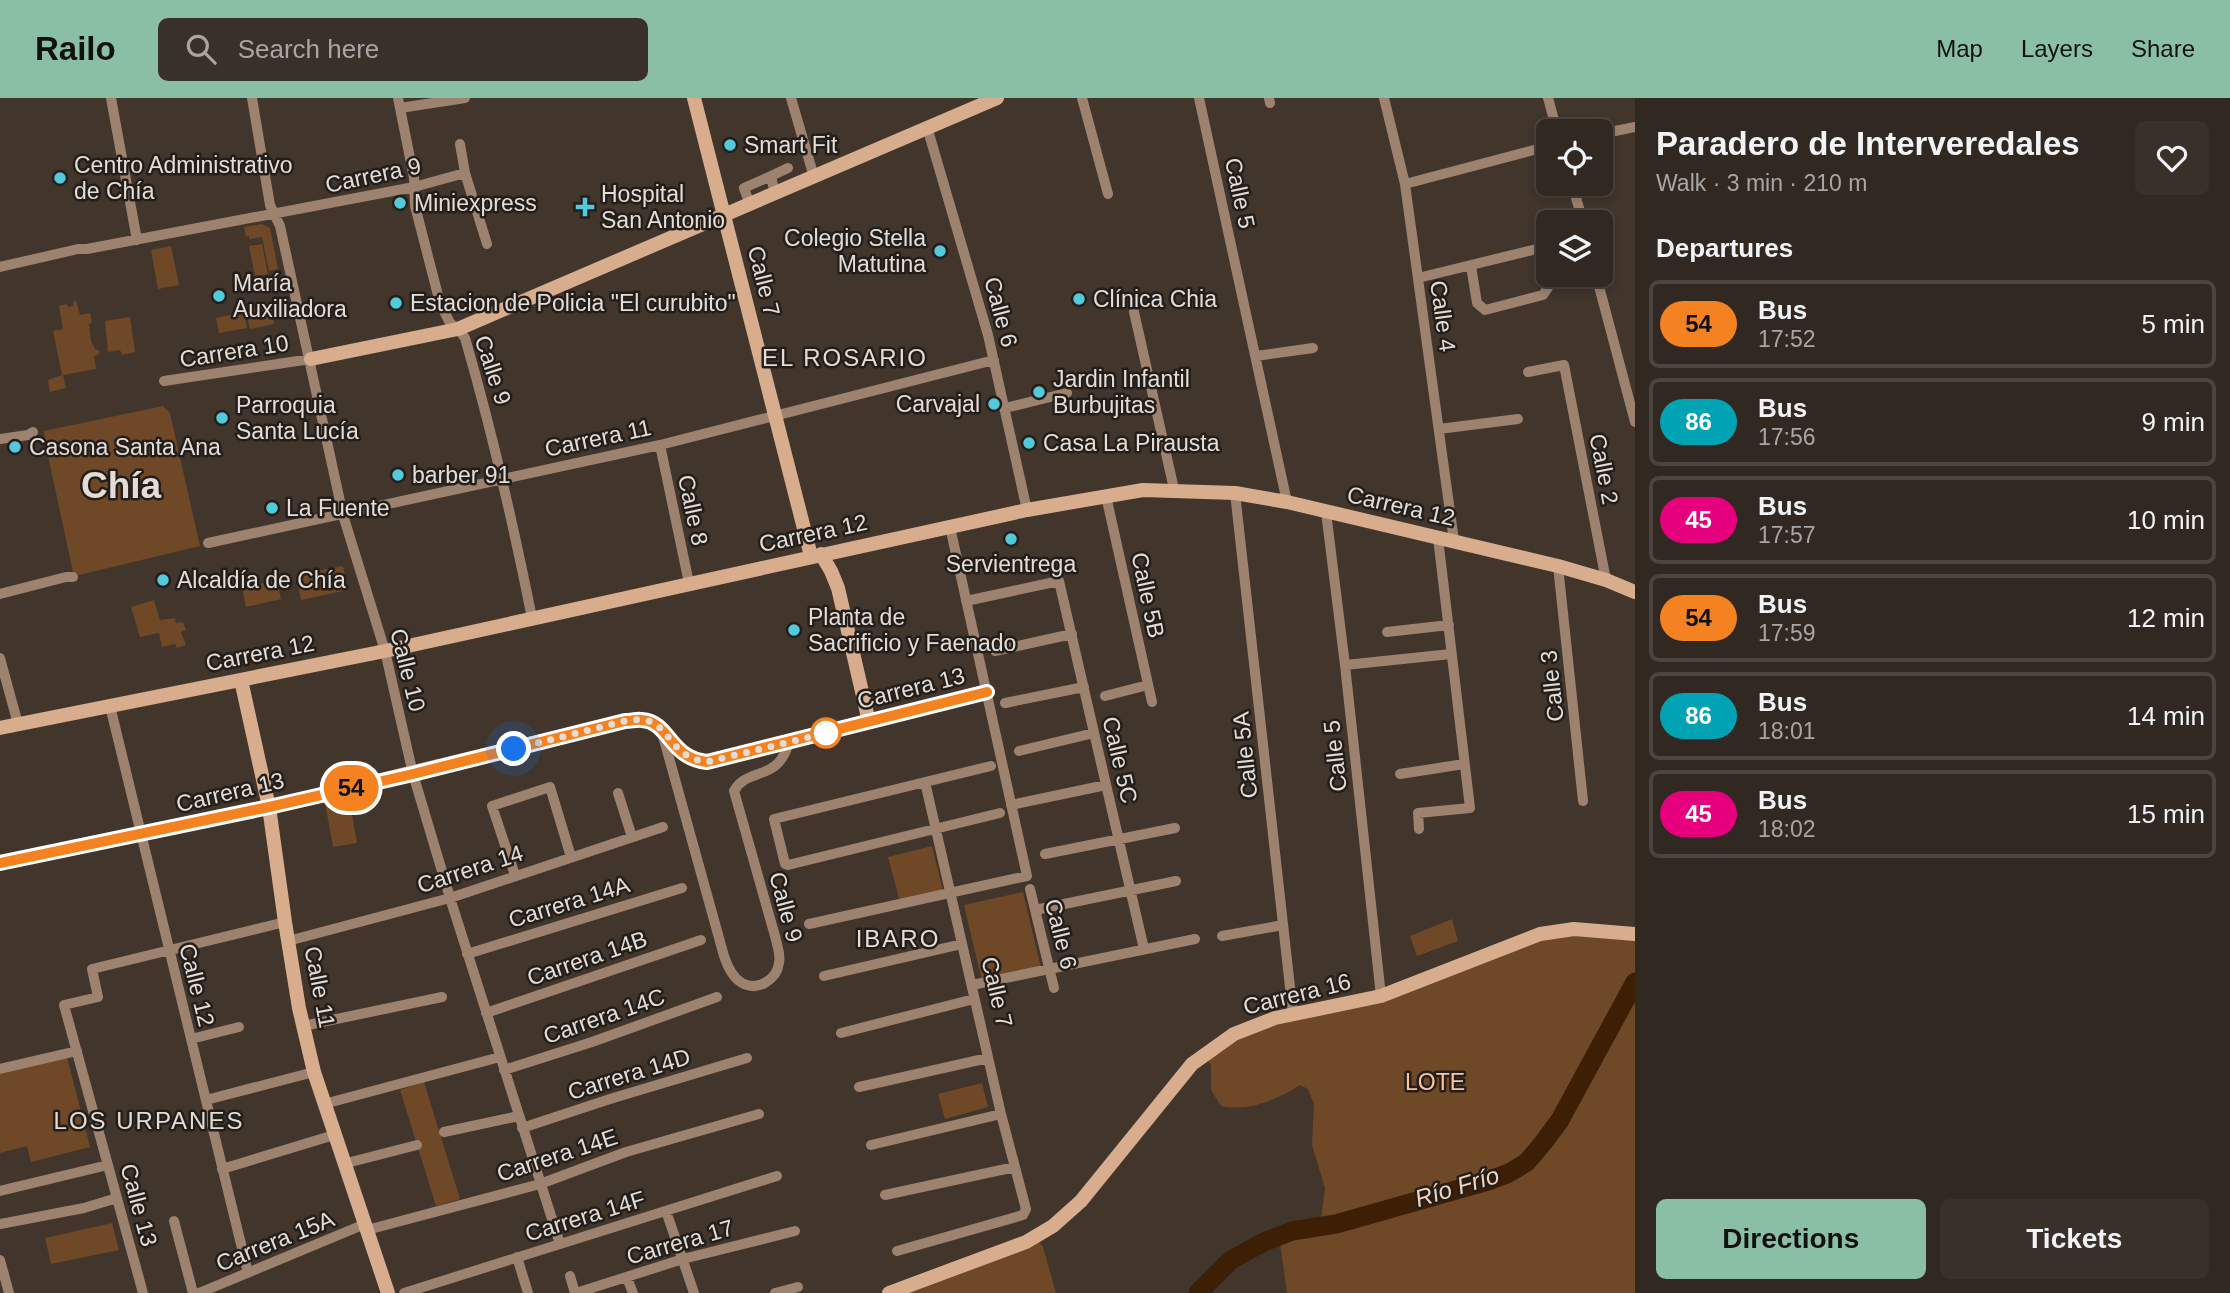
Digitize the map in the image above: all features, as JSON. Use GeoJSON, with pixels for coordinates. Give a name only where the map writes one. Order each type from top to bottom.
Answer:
{"type":"FeatureCollection","features":[{"type":"Feature","properties":{"kind":"main road","name":"Calle 7"},"geometry":{"type":"LineString","coordinates":[[694,98],[776,417],[816,555],[831,571],[838,588],[869,722]]}},
{"type":"Feature","properties":{"kind":"main road"},"geometry":{"type":"LineString","coordinates":[[311,359],[458,329],[998,98]]}},
{"type":"Feature","properties":{"kind":"main road","name":"Carrera 12"},"geometry":{"type":"LineString","coordinates":[[0,728],[385,652],[816,555],[1027,510],[1143,490],[1235,493],[1287,502],[1558,566],[1635,592]]}},
{"type":"Feature","properties":{"kind":"main road","name":"Calle 11"},"geometry":{"type":"LineString","coordinates":[[241,680],[269,807],[288,941],[314,1072],[388,1293]]}},
{"type":"Feature","properties":{"kind":"main road","name":"Carrera 13"},"geometry":{"type":"LineString","coordinates":[[0,863],[269,807],[625,721],[642,720],[661,729],[680,752],[699,761],[715,761],[869,722]]}},
{"type":"Feature","properties":{"kind":"main road","name":"Carrera 16"},"geometry":{"type":"LineString","coordinates":[[888,1293],[1026,1242],[1044,1232],[1081,1200],[1192,1064],[1234,1034],[1293,1014],[1381,996],[1540,934],[1574,929],[1635,934]]}},
{"type":"Feature","properties":{"kind":"street"},"geometry":{"type":"LineString","coordinates":[[111,98],[137,240]]}},
{"type":"Feature","properties":{"kind":"street","name":"Calle 10"},"geometry":{"type":"LineString","coordinates":[[252,98],[270,205],[280,226],[343,515],[385,652],[413,774],[467,954],[560,1244]]}},
{"type":"Feature","properties":{"kind":"street"},"geometry":{"type":"LineString","coordinates":[[399,103],[465,98]]}},
{"type":"Feature","properties":{"kind":"street"},"geometry":{"type":"LineString","coordinates":[[791,98],[814,177]]}},
{"type":"Feature","properties":{"kind":"street"},"geometry":{"type":"LineString","coordinates":[[1082,98],[1108,194]]}},
{"type":"Feature","properties":{"kind":"street","name":"Calle 5"},"geometry":{"type":"LineString","coordinates":[[1199,98],[1287,502]]}},
{"type":"Feature","properties":{"kind":"street","name":"Calle 4"},"geometry":{"type":"LineString","coordinates":[[1384,98],[1405,184],[1454,541]]}},
{"type":"Feature","properties":{"kind":"street"},"geometry":{"type":"LineString","coordinates":[[1548,98],[1554,119]]}},
{"type":"Feature","properties":{"kind":"street","name":"Calle 9"},"geometry":{"type":"LineString","coordinates":[[399,103],[415,206],[440,303],[450,323],[464,338],[468,350],[503,478],[533,618]]}},
{"type":"Feature","properties":{"kind":"street","name":"Calle 6"},"geometry":{"type":"LineString","coordinates":[[927,127],[994,360],[1027,510]]}},
{"type":"Feature","properties":{"kind":"street"},"geometry":{"type":"LineString","coordinates":[[1613,132],[1635,127]]}},
{"type":"Feature","properties":{"kind":"street"},"geometry":{"type":"LineString","coordinates":[[460,144],[465,173],[487,244]]}},
{"type":"Feature","properties":{"kind":"street"},"geometry":{"type":"LineString","coordinates":[[1405,184],[1536,149]]}},
{"type":"Feature","properties":{"kind":"street"},"geometry":{"type":"LineString","coordinates":[[750,205],[744,188],[788,168]]}},
{"type":"Feature","properties":{"kind":"street","name":"Carrera 9"},"geometry":{"type":"LineString","coordinates":[[0,267],[78,249],[414,187],[465,173]]}},
{"type":"Feature","properties":{"kind":"street"},"geometry":{"type":"LineString","coordinates":[[771,176],[775,194]]}},
{"type":"Feature","properties":{"kind":"street"},"geometry":{"type":"LineString","coordinates":[[1418,278],[1536,249]]}},
{"type":"Feature","properties":{"kind":"street"},"geometry":{"type":"LineString","coordinates":[[1471,265],[1477,303],[1485,310],[1543,295],[1548,287]]}},
{"type":"Feature","properties":{"kind":"street"},"geometry":{"type":"LineString","coordinates":[[1599,287],[1635,422]]}},
{"type":"Feature","properties":{"kind":"street"},"geometry":{"type":"LineString","coordinates":[[1133,312],[1174,489]]}},
{"type":"Feature","properties":{"kind":"street"},"geometry":{"type":"LineString","coordinates":[[1256,356],[1313,348]]}},
{"type":"Feature","properties":{"kind":"street","name":"Carrera 10"},"geometry":{"type":"LineString","coordinates":[[164,381],[311,359]]}},
{"type":"Feature","properties":{"kind":"street","name":"Carrera 11"},"geometry":{"type":"LineString","coordinates":[[208,543],[660,445],[994,360]]}},
{"type":"Feature","properties":{"kind":"street","name":"Calle 2"},"geometry":{"type":"LineString","coordinates":[[1528,372],[1564,365],[1606,580]]}},
{"type":"Feature","properties":{"kind":"street"},"geometry":{"type":"LineString","coordinates":[[1005,408],[1067,393]]}},
{"type":"Feature","properties":{"kind":"street"},"geometry":{"type":"LineString","coordinates":[[1440,429],[1518,419]]}},
{"type":"Feature","properties":{"kind":"street"},"geometry":{"type":"LineString","coordinates":[[0,439],[33,432]]}},
{"type":"Feature","properties":{"kind":"street","name":"Calle 8"},"geometry":{"type":"LineString","coordinates":[[660,445],[689,583]]}},
{"type":"Feature","properties":{"kind":"street","name":"Calle 5A"},"geometry":{"type":"LineString","coordinates":[[1235,493],[1293,1014]]}},
{"type":"Feature","properties":{"kind":"street","name":"Calle 5B"},"geometry":{"type":"LineString","coordinates":[[1106,496],[1152,702]]}},
{"type":"Feature","properties":{"kind":"street","name":"Calle 5"},"geometry":{"type":"LineString","coordinates":[[1326,512],[1381,996]]}},
{"type":"Feature","properties":{"kind":"street","name":"Calle 6"},"geometry":{"type":"LineString","coordinates":[[950,527],[1027,876],[951,894]]}},
{"type":"Feature","properties":{"kind":"street"},"geometry":{"type":"LineString","coordinates":[[1419,829],[1418,813],[1470,808],[1438,538]]}},
{"type":"Feature","properties":{"kind":"street","name":"Calle 3"},"geometry":{"type":"LineString","coordinates":[[1558,566],[1583,801]]}},
{"type":"Feature","properties":{"kind":"street"},"geometry":{"type":"LineString","coordinates":[[0,594],[73,577]]}},
{"type":"Feature","properties":{"kind":"street","name":"Calle 5C"},"geometry":{"type":"LineString","coordinates":[[966,601],[1059,581],[1144,949]]}},
{"type":"Feature","properties":{"kind":"street"},"geometry":{"type":"LineString","coordinates":[[1387,632],[1450,625]]}},
{"type":"Feature","properties":{"kind":"street"},"geometry":{"type":"LineString","coordinates":[[995,651],[1072,634]]}},
{"type":"Feature","properties":{"kind":"street"},"geometry":{"type":"LineString","coordinates":[[1345,665],[1451,654]]}},
{"type":"Feature","properties":{"kind":"street"},"geometry":{"type":"LineString","coordinates":[[0,658],[18,724]]}},
{"type":"Feature","properties":{"kind":"street"},"geometry":{"type":"LineString","coordinates":[[1105,696],[1148,685]]}},
{"type":"Feature","properties":{"kind":"street"},"geometry":{"type":"LineString","coordinates":[[1004,703],[1084,687]]}},
{"type":"Feature","properties":{"kind":"street","name":"Carrera 13"},"geometry":{"type":"LineString","coordinates":[[869,722],[987,692]]}},
{"type":"Feature","properties":{"kind":"street","name":"Calle 12"},"geometry":{"type":"LineString","coordinates":[[110,706],[248,1273]]}},
{"type":"Feature","properties":{"kind":"street","name":"Calle 9"},"geometry":{"type":"LineString","coordinates":[[661,729],[728,968],[740,983],[751,986],[770,981],[777,972],[780,960],[734,791],[740,782],[764,773],[782,760],[789,742]]}},
{"type":"Feature","properties":{"kind":"street"},"geometry":{"type":"LineString","coordinates":[[1019,751],[1094,733]]}},
{"type":"Feature","properties":{"kind":"street"},"geometry":{"type":"LineString","coordinates":[[1400,774],[1464,764]]}},
{"type":"Feature","properties":{"kind":"street"},"geometry":{"type":"LineString","coordinates":[[991,766],[774,819],[786,865],[1000,813]]}},
{"type":"Feature","properties":{"kind":"street","name":"Calle 7"},"geometry":{"type":"LineString","coordinates":[[897,1251],[1003,1221],[1025,1212],[925,782]]}},
{"type":"Feature","properties":{"kind":"street"},"geometry":{"type":"LineString","coordinates":[[1011,805],[1106,785]]}},
{"type":"Feature","properties":{"kind":"street"},"geometry":{"type":"LineString","coordinates":[[515,875],[492,806],[550,787],[570,857]]}},
{"type":"Feature","properties":{"kind":"street"},"geometry":{"type":"LineString","coordinates":[[618,793],[632,837]]}},
{"type":"Feature","properties":{"kind":"street","name":"Carrera 14"},"geometry":{"type":"LineString","coordinates":[[288,941],[450,898],[663,827]]}},
{"type":"Feature","properties":{"kind":"street"},"geometry":{"type":"LineString","coordinates":[[1045,854],[1175,828]]}},
{"type":"Feature","properties":{"kind":"street"},"geometry":{"type":"LineString","coordinates":[[1035,910],[1176,881]]}},
{"type":"Feature","properties":{"kind":"street","name":"Carrera 14A"},"geometry":{"type":"LineString","coordinates":[[467,954],[681,888]]}},
{"type":"Feature","properties":{"kind":"street","name":"Calle 6"},"geometry":{"type":"LineString","coordinates":[[1030,889],[1055,988]]}},
{"type":"Feature","properties":{"kind":"street"},"geometry":{"type":"LineString","coordinates":[[810,924],[951,894]]}},
{"type":"Feature","properties":{"kind":"street"},"geometry":{"type":"LineString","coordinates":[[169,951],[285,922]]}},
{"type":"Feature","properties":{"kind":"street"},"geometry":{"type":"LineString","coordinates":[[1222,936],[1283,925]]}},
{"type":"Feature","properties":{"kind":"street"},"geometry":{"type":"LineString","coordinates":[[972,985],[1195,939]]}},
{"type":"Feature","properties":{"kind":"street","name":"Carrera 14B"},"geometry":{"type":"LineString","coordinates":[[486,1013],[701,940]]}},
{"type":"Feature","properties":{"kind":"street"},"geometry":{"type":"LineString","coordinates":[[824,976],[962,944]]}},
{"type":"Feature","properties":{"kind":"street","name":"Calle 13"},"geometry":{"type":"LineString","coordinates":[[143,1293],[65,1005],[98,998],[92,969],[169,951]]}},
{"type":"Feature","properties":{"kind":"street"},"geometry":{"type":"LineString","coordinates":[[303,1026],[442,997]]}},
{"type":"Feature","properties":{"kind":"street","name":"Carrera 14C"},"geometry":{"type":"LineString","coordinates":[[504,1070],[717,997]]}},
{"type":"Feature","properties":{"kind":"street"},"geometry":{"type":"LineString","coordinates":[[841,1033],[975,999]]}},
{"type":"Feature","properties":{"kind":"street"},"geometry":{"type":"LineString","coordinates":[[191,1039],[239,1027]]}},
{"type":"Feature","properties":{"kind":"street"},"geometry":{"type":"LineString","coordinates":[[0,1069],[77,1051]]}},
{"type":"Feature","properties":{"kind":"street"},"geometry":{"type":"LineString","coordinates":[[324,1104],[500,1057]]}},
{"type":"Feature","properties":{"kind":"street","name":"Carrera 14D"},"geometry":{"type":"LineString","coordinates":[[522,1128],[747,1058]]}},
{"type":"Feature","properties":{"kind":"street"},"geometry":{"type":"LineString","coordinates":[[859,1087],[988,1058]]}},
{"type":"Feature","properties":{"kind":"street"},"geometry":{"type":"LineString","coordinates":[[206,1100],[314,1072]]}},
{"type":"Feature","properties":{"kind":"street","name":"Carrera 14E"},"geometry":{"type":"LineString","coordinates":[[366,1227],[540,1184],[626,1152],[759,1114]]}},
{"type":"Feature","properties":{"kind":"street"},"geometry":{"type":"LineString","coordinates":[[872,1145],[1002,1114]]}},
{"type":"Feature","properties":{"kind":"street"},"geometry":{"type":"LineString","coordinates":[[444,1132],[519,1116]]}},
{"type":"Feature","properties":{"kind":"street"},"geometry":{"type":"LineString","coordinates":[[222,1169],[334,1135]]}},
{"type":"Feature","properties":{"kind":"street"},"geometry":{"type":"LineString","coordinates":[[343,1164],[417,1145]]}},
{"type":"Feature","properties":{"kind":"street"},"geometry":{"type":"LineString","coordinates":[[0,1191],[108,1165]]}},
{"type":"Feature","properties":{"kind":"street"},"geometry":{"type":"LineString","coordinates":[[886,1195],[1014,1167]]}},
{"type":"Feature","properties":{"kind":"street","name":"Carrera 14F"},"geometry":{"type":"LineString","coordinates":[[404,1293],[777,1176]]}},
{"type":"Feature","properties":{"kind":"street"},"geometry":{"type":"LineString","coordinates":[[0,1224],[84,1208],[117,1198]]}},
{"type":"Feature","properties":{"kind":"street"},"geometry":{"type":"LineString","coordinates":[[666,1211],[694,1293]]}},
{"type":"Feature","properties":{"kind":"street"},"geometry":{"type":"LineString","coordinates":[[174,1221],[193,1293]]}},
{"type":"Feature","properties":{"kind":"street","name":"Carrera 15A"},"geometry":{"type":"LineString","coordinates":[[199,1293],[366,1227]]}},
{"type":"Feature","properties":{"kind":"street","name":"Carrera 17"},"geometry":{"type":"LineString","coordinates":[[575,1293],[683,1259],[795,1231]]}},
{"type":"Feature","properties":{"kind":"street"},"geometry":{"type":"LineString","coordinates":[[517,1257],[528,1293]]}},
{"type":"Feature","properties":{"kind":"street"},"geometry":{"type":"LineString","coordinates":[[0,1260],[9,1293]]}},
{"type":"Feature","properties":{"kind":"street"},"geometry":{"type":"LineString","coordinates":[[570,1276],[575,1293]]}},
{"type":"Feature","properties":{"kind":"street"},"geometry":{"type":"LineString","coordinates":[[627,1278],[633,1293]]}},
{"type":"Feature","properties":{"kind":"street"},"geometry":{"type":"LineString","coordinates":[[775,1293],[798,1287]]}},
{"type":"Feature","properties":{"kind":"green space"},"geometry":{"type":"Polygon","coordinates":[[[262,224],[270,228],[278,269],[269,271],[262,237],[246,237],[244,227],[262,224]]]}},
{"type":"Feature","properties":{"kind":"green space"},"geometry":{"type":"Polygon","coordinates":[[[262,244],[268,274],[255,276],[249,246],[262,244]]]}},
{"type":"Feature","properties":{"kind":"green space"},"geometry":{"type":"Polygon","coordinates":[[[171,246],[179,285],[158,289],[151,250],[171,246]]]}},
{"type":"Feature","properties":{"kind":"green space"},"geometry":{"type":"Polygon","coordinates":[[[76,300],[80,315],[90,313],[91,341],[95,349],[100,351],[94,356],[96,369],[63,375],[66,388],[50,392],[48,380],[62,375],[53,331],[63,329],[59,306],[73,306],[76,300]]]}},
{"type":"Feature","properties":{"kind":"green space"},"geometry":{"type":"Polygon","coordinates":[[[271,304],[274,324],[250,329],[245,309],[271,304]]]}},
{"type":"Feature","properties":{"kind":"green space"},"geometry":{"type":"Polygon","coordinates":[[[244,312],[247,328],[219,333],[216,318],[244,312]]]}},
{"type":"Feature","properties":{"kind":"green space"},"geometry":{"type":"Polygon","coordinates":[[[130,317],[135,352],[122,355],[120,350],[108,352],[105,321],[130,317]]]}},
{"type":"Feature","properties":{"kind":"green space"},"geometry":{"type":"Polygon","coordinates":[[[163,406],[170,413],[200,546],[79,575],[73,572],[44,431],[163,406]]]}},
{"type":"Feature","properties":{"kind":"green space"},"geometry":{"type":"Polygon","coordinates":[[[343,566],[348,590],[301,600],[296,575],[343,566]]]}},
{"type":"Feature","properties":{"kind":"green space"},"geometry":{"type":"Polygon","coordinates":[[[277,581],[281,599],[246,607],[242,587],[277,581]]]}},
{"type":"Feature","properties":{"kind":"green space"},"geometry":{"type":"Polygon","coordinates":[[[154,600],[160,620],[175,618],[176,623],[183,622],[186,630],[181,632],[186,645],[177,648],[175,644],[162,647],[159,633],[140,637],[131,607],[154,600]]]}},
{"type":"Feature","properties":{"kind":"green space"},"geometry":{"type":"Polygon","coordinates":[[[349,798],[357,843],[333,847],[325,803],[349,798]]]}},
{"type":"Feature","properties":{"kind":"green space"},"geometry":{"type":"Polygon","coordinates":[[[932,846],[943,891],[900,902],[888,857],[932,846]]]}},
{"type":"Feature","properties":{"kind":"green space"},"geometry":{"type":"Polygon","coordinates":[[[1023,892],[1041,968],[982,981],[964,905],[1023,892]]]}},
{"type":"Feature","properties":{"kind":"green space"},"geometry":{"type":"Polygon","coordinates":[[[1452,919],[1458,941],[1417,956],[1410,936],[1452,919]]]}},
{"type":"Feature","properties":{"kind":"green space","name":"LOTE"},"geometry":{"type":"Polygon","coordinates":[[[1540,934],[1635,934],[1635,1293],[1287,1293],[1279,1236],[1320,1227],[1325,1188],[1312,1145],[1314,1104],[1308,1089],[1300,1085],[1252,1106],[1221,1106],[1211,1090],[1211,1065],[1203,1054],[1233,1034],[1346,1004],[1540,934]]]}},
{"type":"Feature","properties":{"kind":"green space"},"geometry":{"type":"Polygon","coordinates":[[[67,1057],[90,1147],[31,1162],[27,1146],[0,1153],[0,1074],[67,1057]]]}},
{"type":"Feature","properties":{"kind":"green space"},"geometry":{"type":"Polygon","coordinates":[[[424,1082],[460,1199],[436,1206],[400,1090],[424,1082]]]}},
{"type":"Feature","properties":{"kind":"green space"},"geometry":{"type":"Polygon","coordinates":[[[982,1083],[988,1107],[945,1119],[938,1094],[982,1083]]]}},
{"type":"Feature","properties":{"kind":"green space"},"geometry":{"type":"Polygon","coordinates":[[[112,1223],[119,1250],[51,1264],[45,1238],[112,1223]]]}},
{"type":"Feature","properties":{"kind":"green space"},"geometry":{"type":"Polygon","coordinates":[[[1035,1237],[1043,1247],[1056,1293],[887,1293],[1035,1237]]]}},
{"type":"Feature","properties":{"kind":"waterway","name":"Río Frío"},"geometry":{"type":"LineString","coordinates":[[1198,1293],[1231,1260],[1264,1242],[1292,1231],[1336,1224],[1488,1181],[1527,1162],[1560,1120],[1635,982]]}},
{"type":"Feature","properties":{"kind":"bus line","name":"54"},"geometry":{"type":"LineString","coordinates":[[0,863],[269,807],[625,721],[648,721],[661,729],[680,752],[690,758],[707,762],[987,692]]}},
{"type":"Feature","properties":{"kind":"place","name":"Smart Fit"},"geometry":{"type":"Point","coordinates":[730,145]}},
{"type":"Feature","properties":{"kind":"place","name":"Centro Administrativo de Chía"},"geometry":{"type":"Point","coordinates":[60,178]}},
{"type":"Feature","properties":{"kind":"place","name":"Miniexpress"},"geometry":{"type":"Point","coordinates":[400,203]}},
{"type":"Feature","properties":{"kind":"place","name":"Hospital San Antonio"},"geometry":{"type":"Point","coordinates":[585,207]}},
{"type":"Feature","properties":{"kind":"place","name":"Colegio Stella Matutina"},"geometry":{"type":"Point","coordinates":[940,251]}},
{"type":"Feature","properties":{"kind":"place","name":"María Auxiliadora"},"geometry":{"type":"Point","coordinates":[219,296]}},
{"type":"Feature","properties":{"kind":"place","name":"Clínica Chia"},"geometry":{"type":"Point","coordinates":[1079,299]}},
{"type":"Feature","properties":{"kind":"place","name":"Estacion de Policia \"El curubito\""},"geometry":{"type":"Point","coordinates":[396,303]}},
{"type":"Feature","properties":{"kind":"place","name":"Jardin Infantil Burbujitas"},"geometry":{"type":"Point","coordinates":[1039,392]}},
{"type":"Feature","properties":{"kind":"place","name":"Carvajal"},"geometry":{"type":"Point","coordinates":[994,404]}},
{"type":"Feature","properties":{"kind":"place","name":"Parroquia Santa Lucía"},"geometry":{"type":"Point","coordinates":[222,418]}},
{"type":"Feature","properties":{"kind":"place","name":"Casa La Pirausta"},"geometry":{"type":"Point","coordinates":[1029,443]}},
{"type":"Feature","properties":{"kind":"place","name":"Casona Santa Ana"},"geometry":{"type":"Point","coordinates":[15,447]}},
{"type":"Feature","properties":{"kind":"place","name":"barber 91"},"geometry":{"type":"Point","coordinates":[398,475]}},
{"type":"Feature","properties":{"kind":"place","name":"La Fuente"},"geometry":{"type":"Point","coordinates":[272,508]}},
{"type":"Feature","properties":{"kind":"place","name":"Servientrega"},"geometry":{"type":"Point","coordinates":[1011,539]}},
{"type":"Feature","properties":{"kind":"place","name":"Alcaldía de Chía"},"geometry":{"type":"Point","coordinates":[163,580]}},
{"type":"Feature","properties":{"kind":"place","name":"Planta de Sacrificio y Faenado"},"geometry":{"type":"Point","coordinates":[794,630]}},
{"type":"Feature","properties":{"kind":"district","name":"EL ROSARIO"},"geometry":{"type":"Point","coordinates":[845,358]}},
{"type":"Feature","properties":{"kind":"district","name":"Chía"},"geometry":{"type":"Point","coordinates":[121,485]}},
{"type":"Feature","properties":{"kind":"district","name":"IBARO"},"geometry":{"type":"Point","coordinates":[898,939]}},
{"type":"Feature","properties":{"kind":"district","name":"LOS URPANES"},"geometry":{"type":"Point","coordinates":[149,1121]}},
{"type":"Feature","properties":{"kind":"route"},"geometry":{"type":"LineString","coordinates":[[514,749],[625,721],[642,720],[661,729],[680,752],[690,758],[707,762],[826,733]]}}]}
